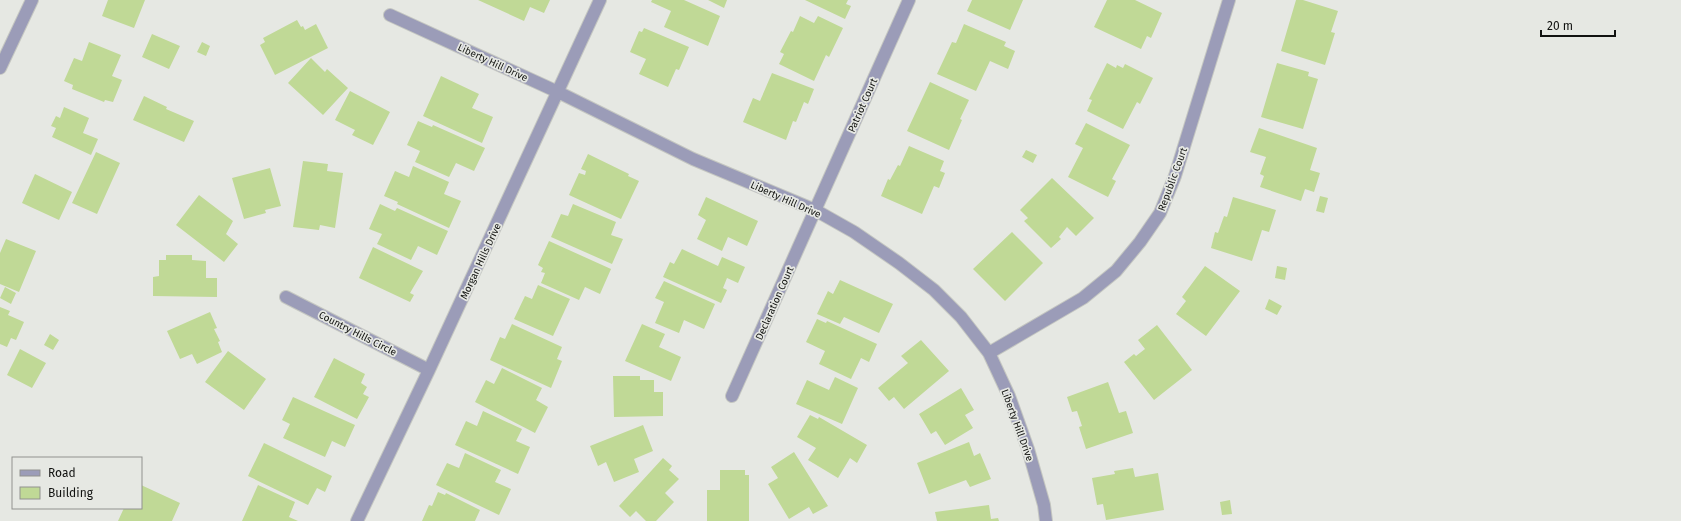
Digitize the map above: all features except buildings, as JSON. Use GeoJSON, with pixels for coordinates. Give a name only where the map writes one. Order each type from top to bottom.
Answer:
{"type":"FeatureCollection","features":[{"type":"Feature","properties":{"kind":"street"},"geometry":{"type":"LineString","coordinates":[[0,68],[32,0]]}},
{"type":"Feature","properties":{"kind":"street","name":"Morgan Hills Drive"},"geometry":{"type":"LineString","coordinates":[[357,521],[429,370],[600,0]]}},
{"type":"Feature","properties":{"kind":"street","name":"Patriot Court"},"geometry":{"type":"LineString","coordinates":[[815,210],[909,0]]}},
{"type":"Feature","properties":{"kind":"street","name":"Republic Court"},"geometry":{"type":"LineString","coordinates":[[989,354],[1083,298],[1116,271],[1140,242],[1160,213],[1174,176],[1229,0]]}},
{"type":"Feature","properties":{"kind":"street","name":"Liberty Hill Drive"},"geometry":{"type":"LineString","coordinates":[[390,15],[558,92],[694,159],[815,210],[854,232],[899,263],[934,290],[961,317],[989,354],[1009,396],[1028,449],[1044,505],[1046,521]]}},
{"type":"Feature","properties":{"kind":"street","name":"Declaration Court"},"geometry":{"type":"LineString","coordinates":[[732,396],[815,210]]}},
{"type":"Feature","properties":{"kind":"street","name":"Country Hills Circle"},"geometry":{"type":"LineString","coordinates":[[286,296],[429,370]]}}]}
